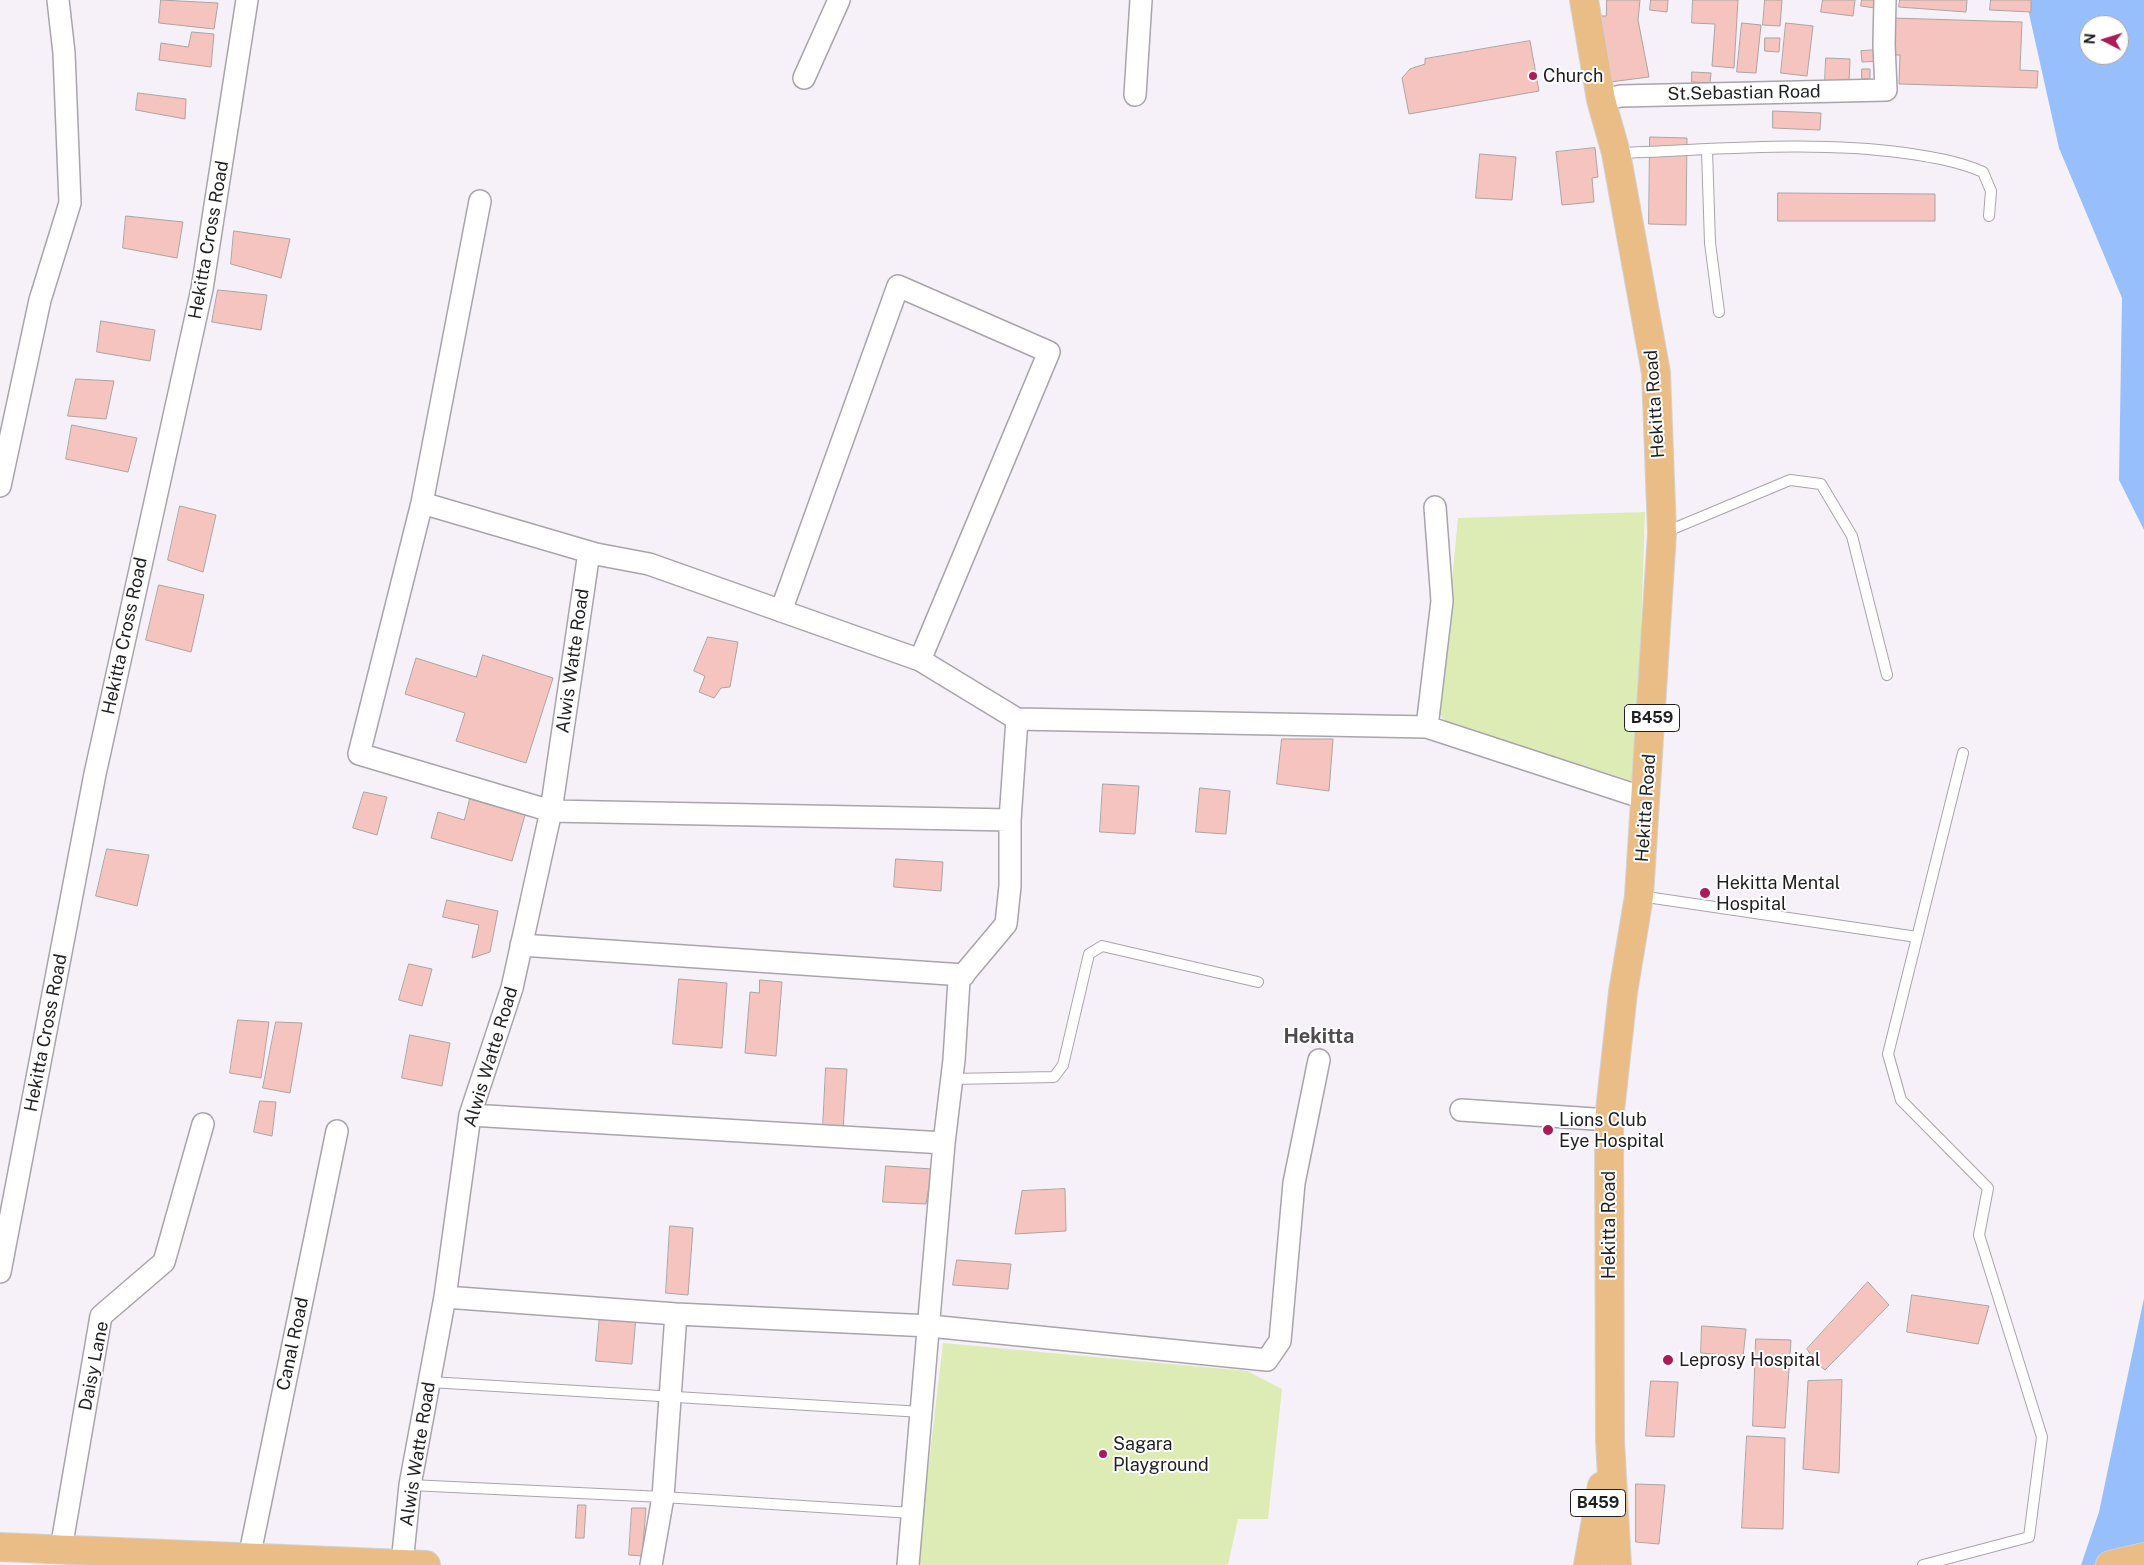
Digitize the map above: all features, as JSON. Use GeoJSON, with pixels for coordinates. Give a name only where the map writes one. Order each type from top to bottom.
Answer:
{"type":"FeatureCollection","features":[{"type":"Feature","properties":{"kind":"main road","name":"Hekitta Road"},"geometry":{"type":"LineString","coordinates":[[1584,0],[1601,100],[1616,153],[1656,373],[1662,533],[1647,799],[1639,896],[1623,992],[1608,1120],[1610,1441],[1617,1565]]}},
{"type":"Feature","properties":{"kind":"main road","name":"Hekitta Road"},"geometry":{"type":"LineString","coordinates":[[1588,1565],[1610,1441]]}},
{"type":"Feature","properties":{"kind":"main road"},"geometry":{"type":"LineString","coordinates":[[0,1547],[414,1564]]}},
{"type":"Feature","properties":{"kind":"main road"},"geometry":{"type":"LineString","coordinates":[[2110,1565],[2144,1557]]}},
{"type":"Feature","properties":{"kind":"street"},"geometry":{"type":"LineString","coordinates":[[0,486],[40,300],[70,203],[64,53],[58,0]]}},
{"type":"Feature","properties":{"kind":"street","name":"Hekitta Cross Road"},"geometry":{"type":"LineString","coordinates":[[0,1272],[95,774],[202,289],[247,0]]}},
{"type":"Feature","properties":{"kind":"street"},"geometry":{"type":"LineString","coordinates":[[804,78],[839,0]]}},
{"type":"Feature","properties":{"kind":"street"},"geometry":{"type":"LineString","coordinates":[[1135,95],[1141,0]]}},
{"type":"Feature","properties":{"kind":"street","name":"St.Sebastian Road"},"geometry":{"type":"LineString","coordinates":[[1601,100],[1620,96],[1886,90],[1885,0]]}},
{"type":"Feature","properties":{"kind":"street"},"geometry":{"type":"LineString","coordinates":[[480,201],[422,503],[358,754],[551,810],[1010,820]]}},
{"type":"Feature","properties":{"kind":"street"},"geometry":{"type":"LineString","coordinates":[[781,611],[898,286],[1049,352],[920,660]]}},
{"type":"Feature","properties":{"kind":"street"},"geometry":{"type":"LineString","coordinates":[[422,503],[590,552],[649,564],[920,660],[1017,719],[1427,727],[1647,799]]}},
{"type":"Feature","properties":{"kind":"street"},"geometry":{"type":"LineString","coordinates":[[1427,727],[1442,601],[1435,507]]}},
{"type":"Feature","properties":{"kind":"street","name":"Alwis Watte Road"},"geometry":{"type":"LineString","coordinates":[[414,1564],[410,1485],[444,1297],[470,1115],[512,988],[551,810],[590,552]]}},
{"type":"Feature","properties":{"kind":"street"},"geometry":{"type":"LineString","coordinates":[[908,1565],[930,1326],[944,1143],[952,1079],[959,980],[1006,924],[1010,886],[1010,820],[1017,719]]}},
{"type":"Feature","properties":{"kind":"street"},"geometry":{"type":"LineString","coordinates":[[521,945],[964,974]]}},
{"type":"Feature","properties":{"kind":"street"},"geometry":{"type":"LineString","coordinates":[[444,1297],[676,1314],[930,1326],[1267,1360],[1280,1341],[1294,1183],[1319,1060]]}},
{"type":"Feature","properties":{"kind":"street"},"geometry":{"type":"LineString","coordinates":[[1461,1110],[1608,1120]]}},
{"type":"Feature","properties":{"kind":"street"},"geometry":{"type":"LineString","coordinates":[[470,1115],[944,1143]]}},
{"type":"Feature","properties":{"kind":"street","name":"Daisy Lane"},"geometry":{"type":"LineString","coordinates":[[60,1549],[101,1316],[164,1262],[203,1124]]}},
{"type":"Feature","properties":{"kind":"street","name":"Canal Road"},"geometry":{"type":"LineString","coordinates":[[249,1558],[337,1131]]}},
{"type":"Feature","properties":{"kind":"street"},"geometry":{"type":"LineString","coordinates":[[651,1565],[663,1497],[676,1314]]}},
{"type":"Feature","properties":{"kind":"lane"},"geometry":{"type":"LineString","coordinates":[[1616,153],[1871,148],[1962,163],[1983,172],[1991,191],[1989,216]]}},
{"type":"Feature","properties":{"kind":"lane"},"geometry":{"type":"LineString","coordinates":[[1707,150],[1710,243],[1719,312]]}},
{"type":"Feature","properties":{"kind":"lane"},"geometry":{"type":"LineString","coordinates":[[1662,533],[1790,480],[1821,484],[1852,536],[1887,675]]}},
{"type":"Feature","properties":{"kind":"lane"},"geometry":{"type":"LineString","coordinates":[[1923,1565],[2029,1537],[2042,1437],[1978,1235],[1988,1188],[1901,1100],[1888,1054],[1963,753]]}},
{"type":"Feature","properties":{"kind":"lane"},"geometry":{"type":"LineString","coordinates":[[1639,896],[1917,937]]}},
{"type":"Feature","properties":{"kind":"lane"},"geometry":{"type":"LineString","coordinates":[[952,1079],[1054,1077],[1064,1065],[1088,954],[1102,946],[1258,982]]}},
{"type":"Feature","properties":{"kind":"lane"},"geometry":{"type":"LineString","coordinates":[[430,1382],[670,1395],[922,1412]]}},
{"type":"Feature","properties":{"kind":"lane"},"geometry":{"type":"LineString","coordinates":[[410,1485],[663,1497],[912,1513]]}},
{"type":"Feature","properties":{"kind":"green space"},"geometry":{"type":"Polygon","coordinates":[[[1645,512],[1636,782],[1449,724],[1439,714],[1458,518],[1645,512]]]}},
{"type":"Feature","properties":{"kind":"green space","name":"Sagara Playground"},"geometry":{"type":"Polygon","coordinates":[[[943,1343],[1247,1371],[1282,1389],[1268,1519],[1238,1519],[1228,1565],[917,1565],[943,1343]]]}},
{"type":"Feature","properties":{"kind":"water"},"geometry":{"type":"Polygon","coordinates":[[[2026,0],[2144,0],[2144,530],[2119,480],[2122,298],[2059,148],[2026,0]]]}},
{"type":"Feature","properties":{"kind":"water"},"geometry":{"type":"Polygon","coordinates":[[[2144,1298],[2144,1565],[2081,1565],[2099,1512],[2144,1298]]]}},
{"type":"Feature","properties":{"kind":"building"},"geometry":{"type":"Polygon","coordinates":[[[161,0],[218,3],[214,29],[159,23],[161,0]]]}},
{"type":"Feature","properties":{"kind":"building"},"geometry":{"type":"Polygon","coordinates":[[[1607,0],[1640,0],[1638,20],[1649,77],[1610,82],[1599,16],[1606,16],[1607,0]]]}},
{"type":"Feature","properties":{"kind":"building"},"geometry":{"type":"Polygon","coordinates":[[[1651,0],[1668,0],[1667,12],[1650,10],[1651,0]]]}},
{"type":"Feature","properties":{"kind":"building"},"geometry":{"type":"Polygon","coordinates":[[[1693,0],[1738,0],[1734,68],[1712,66],[1715,24],[1692,23],[1693,0]]]}},
{"type":"Feature","properties":{"kind":"building"},"geometry":{"type":"Polygon","coordinates":[[[1765,0],[1782,0],[1780,26],[1763,25],[1765,0]]]}},
{"type":"Feature","properties":{"kind":"building"},"geometry":{"type":"Polygon","coordinates":[[[1823,0],[1855,0],[1853,16],[1821,12],[1823,0]]]}},
{"type":"Feature","properties":{"kind":"building"},"geometry":{"type":"Polygon","coordinates":[[[1862,0],[1876,0],[1875,8],[1861,6],[1862,0]]]}},
{"type":"Feature","properties":{"kind":"building"},"geometry":{"type":"Polygon","coordinates":[[[1900,0],[1967,0],[1966,12],[1899,7],[1900,0]]]}},
{"type":"Feature","properties":{"kind":"building"},"geometry":{"type":"Polygon","coordinates":[[[1991,0],[2031,0],[2031,12],[1990,10],[1991,0]]]}},
{"type":"Feature","properties":{"kind":"building"},"geometry":{"type":"Polygon","coordinates":[[[1892,18],[2022,22],[2020,70],[2038,71],[2037,88],[1899,84],[1900,55],[1891,55],[1892,18]]]}},
{"type":"Feature","properties":{"kind":"building"},"geometry":{"type":"Polygon","coordinates":[[[1742,23],[1761,25],[1756,73],[1737,72],[1742,23]]]}},
{"type":"Feature","properties":{"kind":"building"},"geometry":{"type":"Polygon","coordinates":[[[1786,23],[1813,26],[1807,76],[1781,73],[1786,23]]]}},
{"type":"Feature","properties":{"kind":"building"},"geometry":{"type":"Polygon","coordinates":[[[192,32],[214,34],[211,67],[159,60],[161,43],[188,47],[192,32]]]}},
{"type":"Feature","properties":{"kind":"building"},"geometry":{"type":"Polygon","coordinates":[[[1765,38],[1780,38],[1779,52],[1765,51],[1765,38]]]}},
{"type":"Feature","properties":{"kind":"building"},"geometry":{"type":"Polygon","coordinates":[[[1530,41],[1539,91],[1409,114],[1402,78],[1410,69],[1425,64],[1425,59],[1530,41]]]}},
{"type":"Feature","properties":{"kind":"building"},"geometry":{"type":"Polygon","coordinates":[[[1879,50],[1880,61],[1862,62],[1861,51],[1879,50]]]}},
{"type":"Feature","properties":{"kind":"building"},"geometry":{"type":"Polygon","coordinates":[[[1826,58],[1850,59],[1849,84],[1825,83],[1826,58]]]}},
{"type":"Feature","properties":{"kind":"building"},"geometry":{"type":"Polygon","coordinates":[[[1862,69],[1870,69],[1870,79],[1862,79],[1862,69]]]}},
{"type":"Feature","properties":{"kind":"building"},"geometry":{"type":"Polygon","coordinates":[[[1692,72],[1711,73],[1710,83],[1692,82],[1692,72]]]}},
{"type":"Feature","properties":{"kind":"building"},"geometry":{"type":"Polygon","coordinates":[[[138,93],[186,99],[185,119],[136,110],[138,93]]]}},
{"type":"Feature","properties":{"kind":"building"},"geometry":{"type":"Polygon","coordinates":[[[1773,111],[1821,113],[1820,130],[1773,128],[1773,111]]]}},
{"type":"Feature","properties":{"kind":"building"},"geometry":{"type":"Polygon","coordinates":[[[1650,137],[1687,138],[1686,225],[1649,224],[1650,137]]]}},
{"type":"Feature","properties":{"kind":"building"},"geometry":{"type":"Polygon","coordinates":[[[1595,148],[1598,177],[1592,178],[1594,202],[1562,205],[1556,152],[1595,148]]]}},
{"type":"Feature","properties":{"kind":"building"},"geometry":{"type":"Polygon","coordinates":[[[1480,154],[1516,157],[1512,200],[1476,198],[1480,154]]]}},
{"type":"Feature","properties":{"kind":"building"},"geometry":{"type":"Polygon","coordinates":[[[1778,193],[1935,194],[1935,221],[1778,221],[1778,193]]]}},
{"type":"Feature","properties":{"kind":"building"},"geometry":{"type":"Polygon","coordinates":[[[126,216],[183,222],[177,258],[123,248],[126,216]]]}},
{"type":"Feature","properties":{"kind":"building"},"geometry":{"type":"Polygon","coordinates":[[[234,231],[290,239],[281,278],[231,264],[234,231]]]}},
{"type":"Feature","properties":{"kind":"building"},"geometry":{"type":"Polygon","coordinates":[[[218,290],[267,295],[261,330],[212,322],[218,290]]]}},
{"type":"Feature","properties":{"kind":"building"},"geometry":{"type":"Polygon","coordinates":[[[101,321],[155,330],[150,361],[97,352],[101,321]]]}},
{"type":"Feature","properties":{"kind":"building"},"geometry":{"type":"Polygon","coordinates":[[[76,379],[114,381],[106,419],[68,416],[76,379]]]}},
{"type":"Feature","properties":{"kind":"building"},"geometry":{"type":"Polygon","coordinates":[[[72,425],[137,438],[128,472],[66,459],[72,425]]]}},
{"type":"Feature","properties":{"kind":"building"},"geometry":{"type":"Polygon","coordinates":[[[180,506],[216,515],[203,572],[168,560],[180,506]]]}},
{"type":"Feature","properties":{"kind":"building"},"geometry":{"type":"Polygon","coordinates":[[[159,585],[204,595],[191,652],[146,640],[159,585]]]}},
{"type":"Feature","properties":{"kind":"building"},"geometry":{"type":"Polygon","coordinates":[[[708,637],[738,642],[730,687],[721,688],[714,698],[699,692],[705,676],[694,671],[708,637]]]}},
{"type":"Feature","properties":{"kind":"building"},"geometry":{"type":"Polygon","coordinates":[[[483,655],[553,678],[526,763],[456,741],[465,713],[405,694],[416,658],[476,677],[483,655]]]}},
{"type":"Feature","properties":{"kind":"building"},"geometry":{"type":"Polygon","coordinates":[[[1282,739],[1333,739],[1329,791],[1277,784],[1282,739]]]}},
{"type":"Feature","properties":{"kind":"building"},"geometry":{"type":"Polygon","coordinates":[[[1103,784],[1139,786],[1135,834],[1100,832],[1103,784]]]}},
{"type":"Feature","properties":{"kind":"building"},"geometry":{"type":"Polygon","coordinates":[[[1200,788],[1230,791],[1226,834],[1196,832],[1200,788]]]}},
{"type":"Feature","properties":{"kind":"building"},"geometry":{"type":"Polygon","coordinates":[[[364,792],[387,797],[377,835],[353,828],[364,792]]]}},
{"type":"Feature","properties":{"kind":"building"},"geometry":{"type":"Polygon","coordinates":[[[470,799],[525,815],[512,861],[431,838],[438,812],[464,820],[470,799]]]}},
{"type":"Feature","properties":{"kind":"building"},"geometry":{"type":"Polygon","coordinates":[[[107,849],[149,855],[137,906],[96,896],[107,849]]]}},
{"type":"Feature","properties":{"kind":"building"},"geometry":{"type":"Polygon","coordinates":[[[896,859],[943,862],[941,891],[894,887],[896,859]]]}},
{"type":"Feature","properties":{"kind":"building"},"geometry":{"type":"Polygon","coordinates":[[[447,900],[498,911],[490,952],[472,958],[479,925],[443,917],[447,900]]]}},
{"type":"Feature","properties":{"kind":"building"},"geometry":{"type":"Polygon","coordinates":[[[409,964],[432,969],[422,1006],[399,1000],[409,964]]]}},
{"type":"Feature","properties":{"kind":"building"},"geometry":{"type":"Polygon","coordinates":[[[679,979],[727,983],[722,1048],[673,1044],[679,979]]]}},
{"type":"Feature","properties":{"kind":"building"},"geometry":{"type":"Polygon","coordinates":[[[760,980],[782,982],[776,1056],[745,1053],[750,992],[759,993],[760,980]]]}},
{"type":"Feature","properties":{"kind":"building"},"geometry":{"type":"Polygon","coordinates":[[[238,1020],[269,1022],[261,1078],[230,1073],[238,1020]]]}},
{"type":"Feature","properties":{"kind":"building"},"geometry":{"type":"Polygon","coordinates":[[[276,1022],[302,1023],[290,1093],[263,1088],[276,1022]]]}},
{"type":"Feature","properties":{"kind":"building"},"geometry":{"type":"Polygon","coordinates":[[[410,1035],[450,1043],[442,1086],[402,1078],[410,1035]]]}},
{"type":"Feature","properties":{"kind":"building"},"geometry":{"type":"Polygon","coordinates":[[[826,1068],[847,1069],[843,1130],[823,1127],[826,1068]]]}},
{"type":"Feature","properties":{"kind":"building"},"geometry":{"type":"Polygon","coordinates":[[[260,1101],[276,1102],[272,1136],[254,1132],[260,1101]]]}},
{"type":"Feature","properties":{"kind":"building"},"geometry":{"type":"Polygon","coordinates":[[[886,1166],[932,1169],[926,1204],[883,1202],[886,1166]]]}},
{"type":"Feature","properties":{"kind":"building"},"geometry":{"type":"Polygon","coordinates":[[[1065,1189],[1066,1231],[1015,1234],[1022,1191],[1065,1189]]]}},
{"type":"Feature","properties":{"kind":"building"},"geometry":{"type":"Polygon","coordinates":[[[670,1226],[693,1228],[688,1295],[666,1293],[670,1226]]]}},
{"type":"Feature","properties":{"kind":"building"},"geometry":{"type":"Polygon","coordinates":[[[957,1260],[1011,1264],[1008,1289],[953,1285],[957,1260]]]}},
{"type":"Feature","properties":{"kind":"building"},"geometry":{"type":"Polygon","coordinates":[[[1868,1282],[1889,1305],[1825,1370],[1815,1362],[1807,1349],[1868,1282]]]}},
{"type":"Feature","properties":{"kind":"building"},"geometry":{"type":"Polygon","coordinates":[[[1912,1295],[1989,1306],[1978,1344],[1907,1332],[1912,1295]]]}},
{"type":"Feature","properties":{"kind":"building"},"geometry":{"type":"Polygon","coordinates":[[[600,1315],[636,1316],[632,1364],[596,1361],[600,1315]]]}},
{"type":"Feature","properties":{"kind":"building"},"geometry":{"type":"Polygon","coordinates":[[[1702,1326],[1746,1329],[1743,1357],[1701,1353],[1702,1326]]]}},
{"type":"Feature","properties":{"kind":"building"},"geometry":{"type":"Polygon","coordinates":[[[1756,1339],[1791,1340],[1785,1428],[1753,1426],[1756,1339]]]}},
{"type":"Feature","properties":{"kind":"building"},"geometry":{"type":"Polygon","coordinates":[[[1842,1380],[1839,1473],[1803,1469],[1808,1381],[1842,1380]]]}},
{"type":"Feature","properties":{"kind":"building"},"geometry":{"type":"Polygon","coordinates":[[[1651,1381],[1678,1382],[1674,1437],[1646,1436],[1651,1381]]]}},
{"type":"Feature","properties":{"kind":"building"},"geometry":{"type":"Polygon","coordinates":[[[1747,1436],[1785,1438],[1783,1529],[1742,1528],[1747,1436]]]}},
{"type":"Feature","properties":{"kind":"building"},"geometry":{"type":"Polygon","coordinates":[[[1636,1484],[1665,1485],[1659,1544],[1636,1542],[1636,1484]]]}},
{"type":"Feature","properties":{"kind":"building"},"geometry":{"type":"Polygon","coordinates":[[[578,1505],[586,1505],[584,1538],[576,1538],[578,1505]]]}},
{"type":"Feature","properties":{"kind":"building"},"geometry":{"type":"Polygon","coordinates":[[[632,1508],[646,1508],[642,1556],[629,1555],[632,1508]]]}},
{"type":"Feature","properties":{"kind":"place","name":"Church"},"geometry":{"type":"Point","coordinates":[1533,76]}},
{"type":"Feature","properties":{"kind":"place","name":"Hekitta Mental Hospital"},"geometry":{"type":"Point","coordinates":[1705,893]}},
{"type":"Feature","properties":{"kind":"place","name":"Lions Club Eye Hospital"},"geometry":{"type":"Point","coordinates":[1548,1130]}},
{"type":"Feature","properties":{"kind":"place","name":"Leprosy Hospital"},"geometry":{"type":"Point","coordinates":[1668,1360]}},
{"type":"Feature","properties":{"kind":"place","name":"Sagara Playground"},"geometry":{"type":"Point","coordinates":[1103,1454]}},
{"type":"Feature","properties":{"kind":"district","name":"Hekitta"},"geometry":{"type":"Point","coordinates":[1319,1037]}}]}
